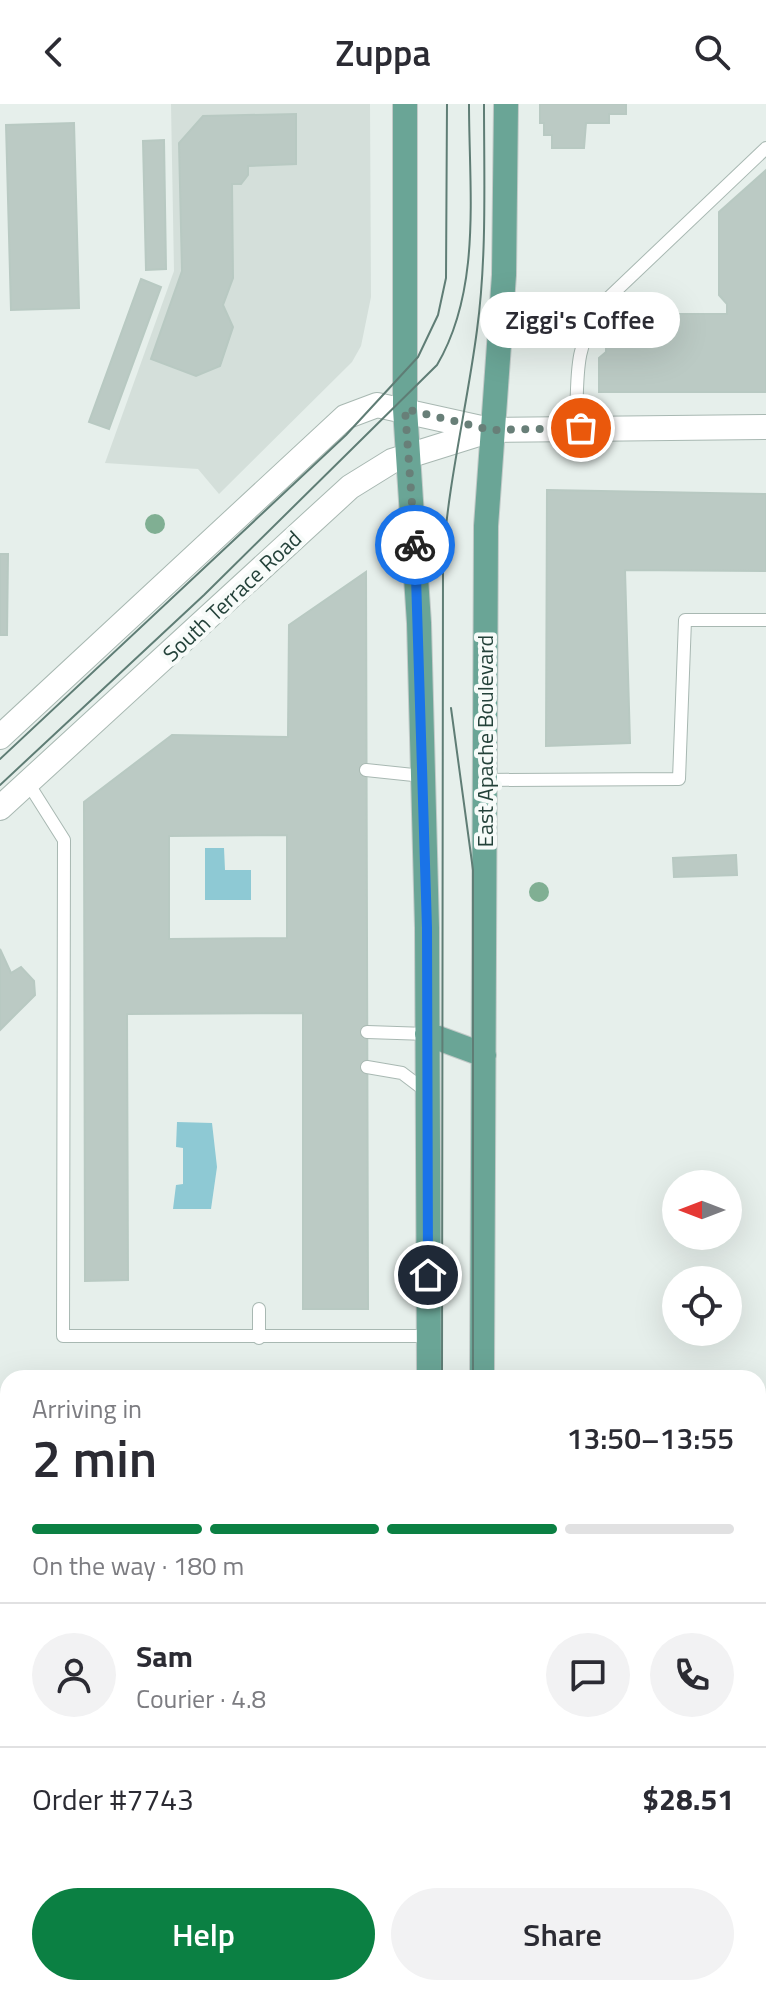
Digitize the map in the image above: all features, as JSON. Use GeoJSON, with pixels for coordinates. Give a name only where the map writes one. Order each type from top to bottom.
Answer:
{"type":"FeatureCollection","features":[{"type":"Feature","properties":{"kind":"main road"},"geometry":{"type":"LineString","coordinates":[[405,104],[405,409],[419,623],[423,776],[429,1370]]}},
{"type":"Feature","properties":{"kind":"main road","name":"East Apache Boulevard"},"geometry":{"type":"LineString","coordinates":[[482,1370],[485,780],[491,430],[504,275],[506,104]]}},
{"type":"Feature","properties":{"kind":"main road"},"geometry":{"type":"LineString","coordinates":[[427,1034],[484,1055]]}},
{"type":"Feature","properties":{"kind":"street","name":"South Terrace Road"},"geometry":{"type":"LineString","coordinates":[[0,737],[345,417],[377,405],[491,430]]}},
{"type":"Feature","properties":{"kind":"street","name":"South Terrace Road"},"geometry":{"type":"LineString","coordinates":[[0,808],[350,487],[377,468],[407,455],[491,430],[766,427]]}},
{"type":"Feature","properties":{"kind":"lane"},"geometry":{"type":"LineString","coordinates":[[576,427],[581,347],[584,333],[601,305],[766,148]]}},
{"type":"Feature","properties":{"kind":"lane"},"geometry":{"type":"LineString","coordinates":[[485,780],[679,779],[685,620],[766,620]]}},
{"type":"Feature","properties":{"kind":"lane"},"geometry":{"type":"LineString","coordinates":[[366,770],[423,776]]}},
{"type":"Feature","properties":{"kind":"lane"},"geometry":{"type":"LineString","coordinates":[[28,783],[64,840],[63,1336],[428,1336]]}},
{"type":"Feature","properties":{"kind":"lane"},"geometry":{"type":"LineString","coordinates":[[367,1032],[427,1034]]}},
{"type":"Feature","properties":{"kind":"lane"},"geometry":{"type":"LineString","coordinates":[[367,1067],[402,1073],[427,1092]]}},
{"type":"Feature","properties":{"kind":"lane"},"geometry":{"type":"LineString","coordinates":[[259,1309],[259,1338]]}},
{"type":"Feature","properties":{"kind":"shaded area"},"geometry":{"type":"Polygon","coordinates":[[[171,104],[370,104],[371,297],[361,346],[352,362],[219,494],[198,469],[105,463],[174,271],[171,104]]]}},
{"type":"Feature","properties":{"kind":"water"},"geometry":{"type":"Polygon","coordinates":[[[205,848],[224,848],[225,870],[251,870],[251,900],[205,900],[205,848]]]}},
{"type":"Feature","properties":{"kind":"water"},"geometry":{"type":"Polygon","coordinates":[[[177,1122],[212,1123],[217,1167],[211,1209],[173,1209],[176,1185],[183,1184],[183,1148],[176,1147],[177,1122]]]}},
{"type":"Feature","properties":{"kind":"building"},"geometry":{"type":"Polygon","coordinates":[[[540,104],[626,104],[626,114],[609,114],[609,123],[586,123],[584,148],[552,148],[552,135],[544,135],[544,123],[540,123],[540,104]]]}},
{"type":"Feature","properties":{"kind":"building"},"geometry":{"type":"Polygon","coordinates":[[[296,114],[296,164],[248,166],[248,175],[241,184],[232,184],[233,278],[223,305],[233,327],[220,366],[196,376],[151,359],[182,271],[179,143],[203,116],[296,114]]]}},
{"type":"Feature","properties":{"kind":"building"},"geometry":{"type":"Polygon","coordinates":[[[74,123],[79,308],[11,310],[6,125],[74,123]]]}},
{"type":"Feature","properties":{"kind":"building"},"geometry":{"type":"Polygon","coordinates":[[[164,140],[166,269],[146,270],[143,141],[164,140]]]}},
{"type":"Feature","properties":{"kind":"building"},"geometry":{"type":"Polygon","coordinates":[[[766,170],[766,392],[599,392],[599,358],[606,352],[606,328],[622,314],[727,314],[727,304],[719,295],[719,212],[766,170]]]}},
{"type":"Feature","properties":{"kind":"building"},"geometry":{"type":"Polygon","coordinates":[[[141,279],[161,287],[109,429],[89,422],[141,279]]]}},
{"type":"Feature","properties":{"kind":"building"},"geometry":{"type":"Polygon","coordinates":[[[547,490],[766,494],[766,571],[625,570],[630,743],[546,746],[547,490]]]}},
{"type":"Feature","properties":{"kind":"building"},"geometry":{"type":"Polygon","coordinates":[[[0,554],[8,554],[7,635],[0,635],[0,554]]]}},
{"type":"Feature","properties":{"kind":"building"},"geometry":{"type":"Polygon","coordinates":[[[366,572],[368,1309],[303,1309],[303,1013],[127,1014],[128,1280],[85,1281],[84,802],[172,735],[288,737],[289,625],[366,572]],[[287,835],[169,836],[169,939],[287,938],[287,835]]]}},
{"type":"Feature","properties":{"kind":"building"},"geometry":{"type":"Polygon","coordinates":[[[736,855],[737,875],[674,877],[673,858],[736,855]]]}},
{"type":"Feature","properties":{"kind":"building"},"geometry":{"type":"Polygon","coordinates":[[[0,949],[11,973],[21,967],[34,981],[35,995],[0,1030],[0,949]]]}},
{"type":"Feature","properties":{"kind":"tram line"},"geometry":{"type":"LineString","coordinates":[[0,759],[346,435],[418,357],[438,315],[446,278],[447,104]]}},
{"type":"Feature","properties":{"kind":"tram line"},"geometry":{"type":"LineString","coordinates":[[0,785],[204,595],[437,365],[451,335],[467,272],[471,204],[469,104]]}},
{"type":"Feature","properties":{"kind":"tram line"},"geometry":{"type":"LineString","coordinates":[[442,1370],[443,560],[480,302],[484,104]]}},
{"type":"Feature","properties":{"kind":"tram line"},"geometry":{"type":"LineString","coordinates":[[451,708],[473,870],[473,1370]]}},
{"type":"Feature","properties":{"kind":"way so far"},"geometry":{"type":"LineString","coordinates":[[415,545],[405,409],[461,420],[491,430],[581,428]]}},
{"type":"Feature","properties":{"kind":"place","name":"Ziggi's Coffee"},"geometry":{"type":"Point","coordinates":[581,428]}},
{"type":"Feature","properties":{"kind":"route"},"geometry":{"type":"LineString","coordinates":[[415,545],[427,928],[428,1275]]}}]}
